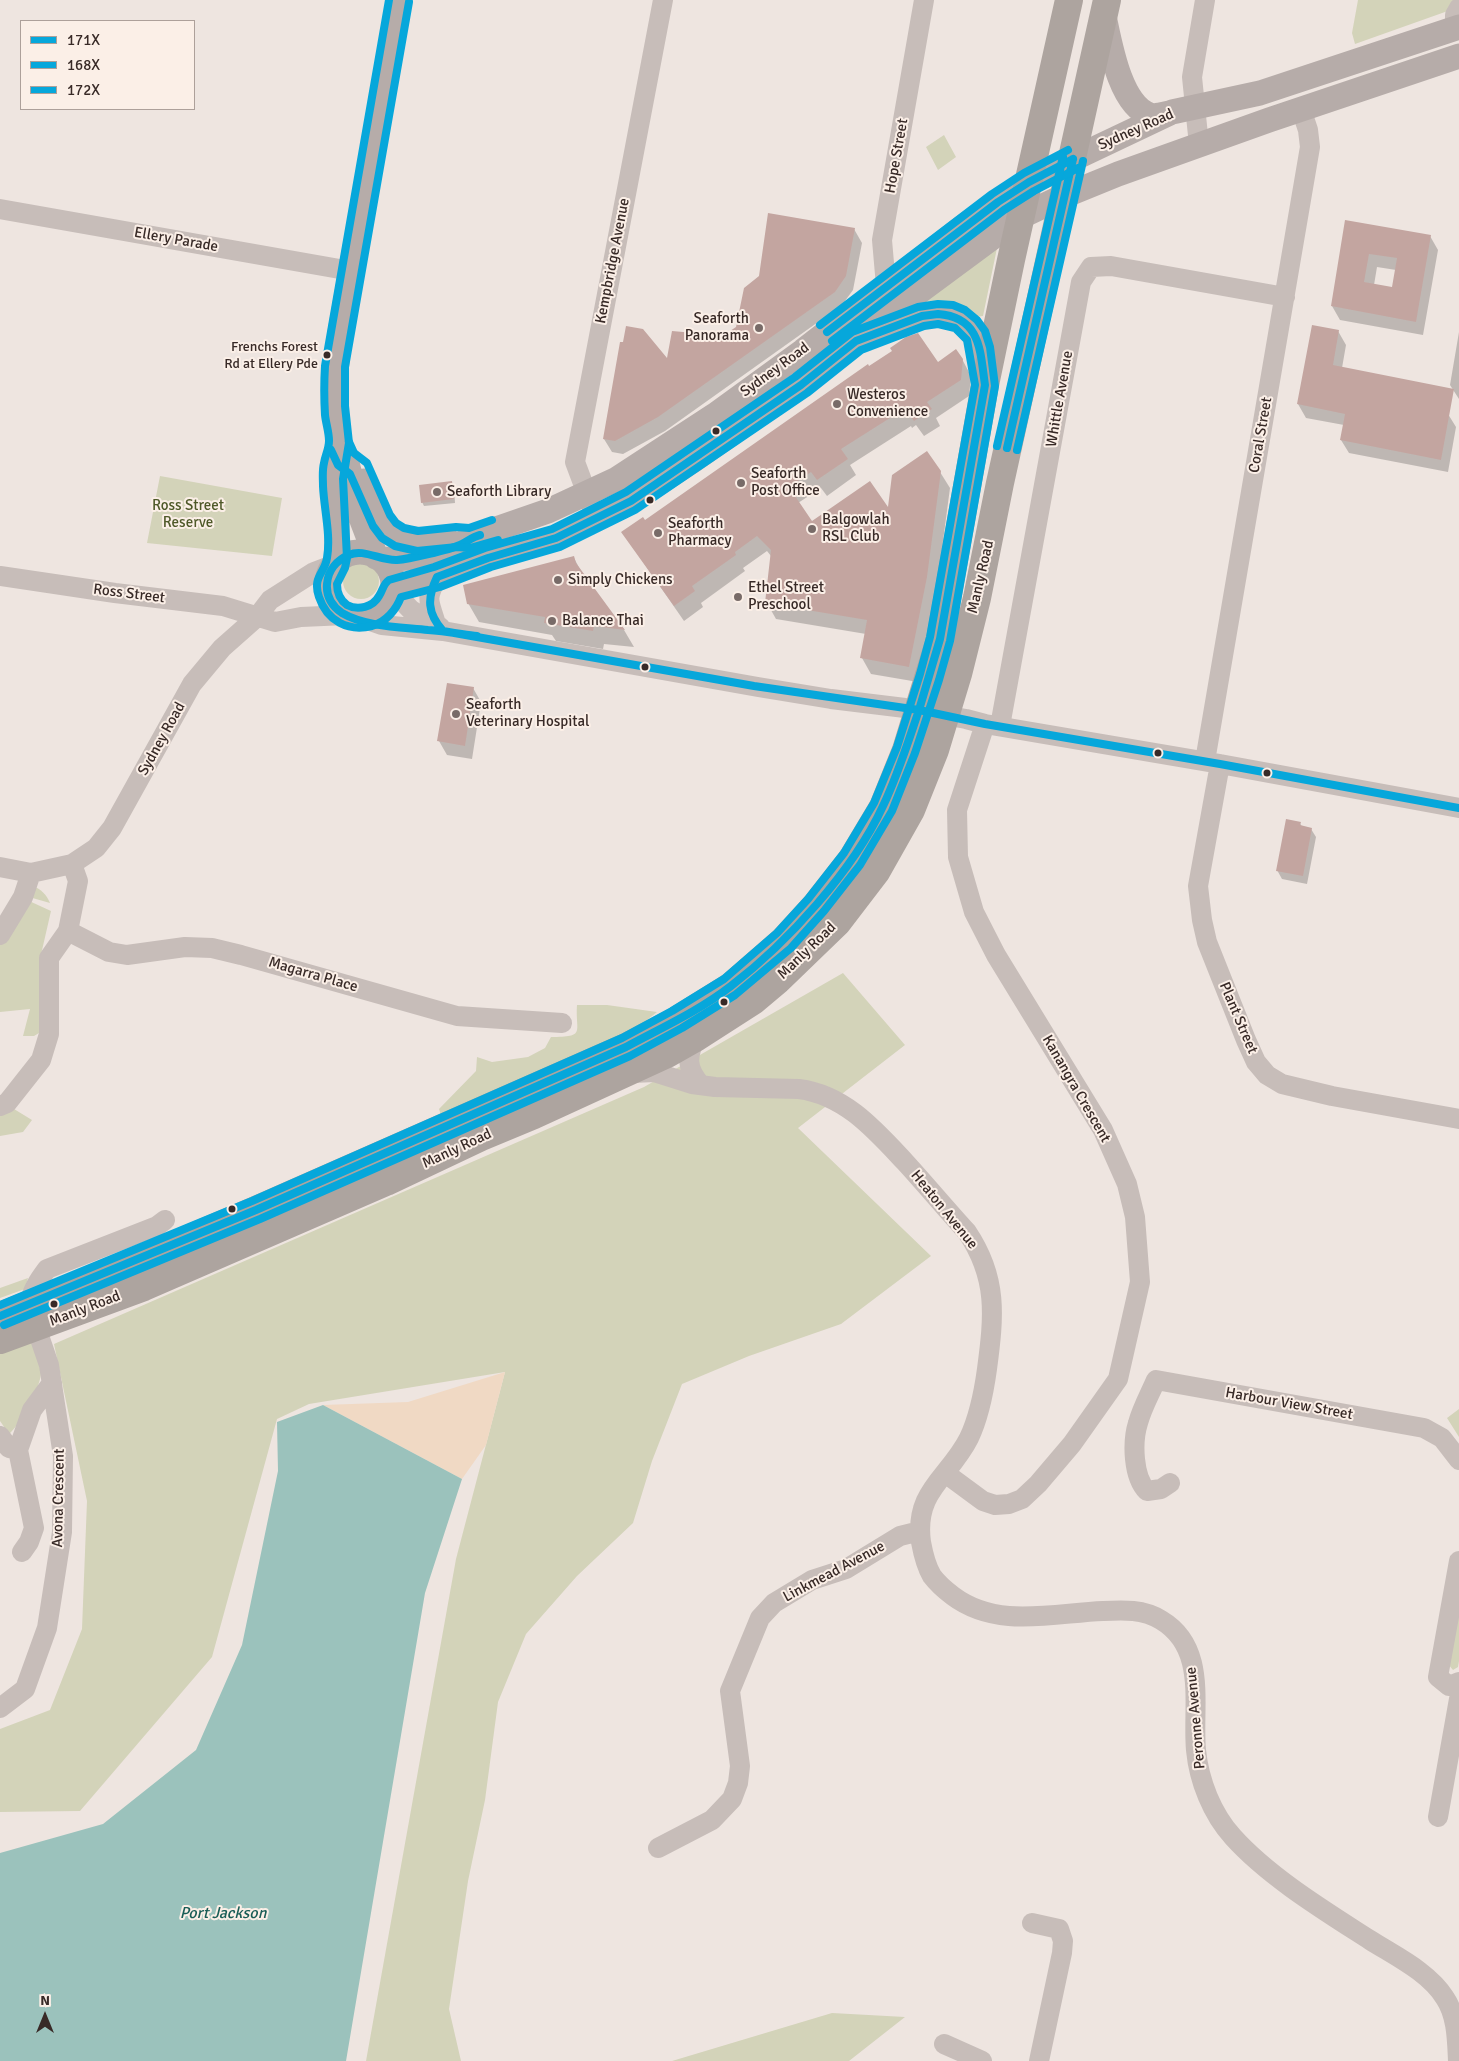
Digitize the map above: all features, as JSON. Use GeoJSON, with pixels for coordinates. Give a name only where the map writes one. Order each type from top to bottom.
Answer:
{"type":"FeatureCollection","features":[{"type":"Feature","properties":{"kind":"highway","name":"Manly Road"},"geometry":{"type":"LineString","coordinates":[[0,1340],[32,1316],[122,1267],[360,1165],[626,1047],[677,1020],[730,987],[784,940],[816,905],[852,859],[883,807],[906,750],[940,639],[985,385],[1020,217],[1069,0]]}},
{"type":"Feature","properties":{"kind":"highway","name":"Manly Road"},"geometry":{"type":"LineString","coordinates":[[0,1316],[32,1316],[153,1283],[386,1182],[481,1137],[627,1073],[697,1037],[754,1001],[837,923],[876,872],[911,810],[935,750],[958,674],[977,598],[1000,482],[1106,8]]}},
{"type":"Feature","properties":{"kind":"main road"},"geometry":{"type":"LineString","coordinates":[[343,451],[333,468],[337,524],[336,563],[328,579],[328,595],[337,609],[354,617],[373,616],[389,602],[393,590],[390,572],[378,558],[360,515],[336,419],[334,378],[340,332],[399,0]]}},
{"type":"Feature","properties":{"kind":"main road"},"geometry":{"type":"LineString","coordinates":[[1106,8],[1115,66],[1132,100],[1141,111],[1152,116],[1183,109]]}},
{"type":"Feature","properties":{"kind":"main road","name":"Sydney Road"},"geometry":{"type":"LineString","coordinates":[[378,558],[398,560],[461,545],[470,538],[548,511],[617,479],[714,415],[803,351],[963,227],[1029,182],[1073,159],[1183,109],[1260,93],[1458,21]]}},
{"type":"Feature","properties":{"kind":"main road","name":"Sydney Road"},"geometry":{"type":"LineString","coordinates":[[393,590],[437,577],[488,558],[556,538],[631,501],[801,385],[893,311],[1020,217],[1064,196],[1118,174],[1300,109],[1459,56]]}},
{"type":"Feature","properties":{"kind":"main road"},"geometry":{"type":"LineString","coordinates":[[856,341],[922,316],[951,315],[970,327],[976,336],[980,349],[985,385]]}},
{"type":"Feature","properties":{"kind":"main road"},"geometry":{"type":"LineString","coordinates":[[343,451],[358,468],[381,520],[389,531],[400,537],[417,540],[470,538]]}},
{"type":"Feature","properties":{"kind":"main road"},"geometry":{"type":"LineString","coordinates":[[336,563],[346,556],[356,553],[366,553],[378,558]]}},
{"type":"Feature","properties":{"kind":"street","name":"Kempbridge Avenue"},"geometry":{"type":"LineString","coordinates":[[596,518],[575,462],[663,0]]}},
{"type":"Feature","properties":{"kind":"street","name":"Hope Street"},"geometry":{"type":"LineString","coordinates":[[893,311],[886,286],[882,240],[924,0]]}},
{"type":"Feature","properties":{"kind":"street"},"geometry":{"type":"LineString","coordinates":[[1200,145],[1183,109],[1192,77],[1205,0]]}},
{"type":"Feature","properties":{"kind":"street","name":"Coral Street"},"geometry":{"type":"LineString","coordinates":[[1212,762],[1284,297],[1310,147],[1308,130],[1300,109]]}},
{"type":"Feature","properties":{"kind":"street","name":"Ellery Parade"},"geometry":{"type":"LineString","coordinates":[[0,209],[351,271]]}},
{"type":"Feature","properties":{"kind":"street","name":"Whittle Avenue"},"geometry":{"type":"LineString","coordinates":[[992,725],[1081,282],[1091,267],[1111,266],[1284,297]]}},
{"type":"Feature","properties":{"kind":"street","name":"Sydney Road"},"geometry":{"type":"LineString","coordinates":[[72,864],[96,848],[112,828],[192,684],[222,648],[256,617],[270,600],[314,572],[336,563]]}},
{"type":"Feature","properties":{"kind":"street","name":"Ross Street"},"geometry":{"type":"LineString","coordinates":[[0,576],[115,593],[223,606],[256,617]]}},
{"type":"Feature","properties":{"kind":"street"},"geometry":{"type":"LineString","coordinates":[[437,577],[428,600],[440,627]]}},
{"type":"Feature","properties":{"kind":"street"},"geometry":{"type":"LineString","coordinates":[[393,590],[411,610],[440,627]]}},
{"type":"Feature","properties":{"kind":"street"},"geometry":{"type":"LineString","coordinates":[[256,617],[275,622],[302,617],[354,617],[382,625],[440,627],[758,687],[831,699],[905,708],[1459,808]]}},
{"type":"Feature","properties":{"kind":"street","name":"Kanangra Crescent"},"geometry":{"type":"LineString","coordinates":[[945,1473],[983,1501],[995,1505],[1008,1504],[1022,1499],[1038,1484],[1072,1444],[1118,1379],[1140,1282],[1135,1217],[1127,1184],[1103,1130],[996,955],[978,921],[958,857],[957,810],[992,725]]}},
{"type":"Feature","properties":{"kind":"street","name":"Plant Street"},"geometry":{"type":"LineString","coordinates":[[1212,762],[1198,886],[1202,920],[1207,942],[1256,1062],[1267,1075],[1282,1084],[1332,1096],[1459,1119]]}},
{"type":"Feature","properties":{"kind":"street"},"geometry":{"type":"LineString","coordinates":[[0,867],[31,873],[72,864],[78,881],[68,931],[49,958],[49,1034],[41,1060],[7,1102],[0,1106]]}},
{"type":"Feature","properties":{"kind":"street"},"geometry":{"type":"LineString","coordinates":[[0,935],[23,897],[31,873]]}},
{"type":"Feature","properties":{"kind":"street","name":"Magarra Place"},"geometry":{"type":"LineString","coordinates":[[68,931],[109,952],[127,955],[185,947],[212,948],[457,1016],[562,1023]]}},
{"type":"Feature","properties":{"kind":"street"},"geometry":{"type":"LineString","coordinates":[[697,1037],[689,1054],[688,1062],[690,1071],[700,1085]]}},
{"type":"Feature","properties":{"kind":"street","name":"Heaton Avenue"},"geometry":{"type":"LineString","coordinates":[[627,1073],[654,1072],[700,1085],[806,1090],[827,1096],[874,1128],[967,1232],[985,1265],[993,1301],[991,1342],[984,1384],[969,1438],[921,1510],[920,1531]]}},
{"type":"Feature","properties":{"kind":"street"},"geometry":{"type":"LineString","coordinates":[[32,1316],[31,1292],[47,1269],[157,1226],[166,1220]]}},
{"type":"Feature","properties":{"kind":"street","name":"Avona Crescent"},"geometry":{"type":"LineString","coordinates":[[0,1708],[25,1689],[47,1628],[62,1532],[63,1456],[49,1365],[32,1316]]}},
{"type":"Feature","properties":{"kind":"street","name":"Harbour View Street"},"geometry":{"type":"LineString","coordinates":[[1170,1483],[1161,1489],[1146,1491],[1142,1487],[1136,1470],[1137,1425],[1156,1380],[1424,1428],[1442,1438],[1459,1460]]}},
{"type":"Feature","properties":{"kind":"street"},"geometry":{"type":"LineString","coordinates":[[22,1552],[29,1542],[34,1528],[18,1450],[32,1410],[52,1383]]}},
{"type":"Feature","properties":{"kind":"street"},"geometry":{"type":"LineString","coordinates":[[0,1436],[9,1448],[18,1450]]}},
{"type":"Feature","properties":{"kind":"street","name":"Linkmead Avenue"},"geometry":{"type":"LineString","coordinates":[[658,1848],[712,1820],[732,1799],[738,1783],[740,1766],[730,1692],[760,1618],[774,1603],[812,1580],[846,1569],[900,1536],[920,1531]]}},
{"type":"Feature","properties":{"kind":"street","name":"Peronne Avenue"},"geometry":{"type":"LineString","coordinates":[[920,1531],[923,1552],[930,1573],[940,1586],[962,1603],[984,1612],[1009,1617],[1032,1617],[1130,1610],[1147,1613],[1163,1621],[1176,1632],[1188,1649],[1194,1666],[1196,1685],[1196,1753],[1201,1776],[1218,1818],[1247,1852],[1312,1903],[1404,1962],[1436,1986],[1446,1999],[1454,2017],[1458,2061]]}},
{"type":"Feature","properties":{"kind":"street"},"geometry":{"type":"LineString","coordinates":[[1459,1560],[1438,1676],[1448,1686],[1459,1682]]}},
{"type":"Feature","properties":{"kind":"street"},"geometry":{"type":"LineString","coordinates":[[1438,1817],[1459,1699]]}},
{"type":"Feature","properties":{"kind":"street"},"geometry":{"type":"LineString","coordinates":[[1032,1924],[1059,1929],[1063,1941],[1039,2061]]}},
{"type":"Feature","properties":{"kind":"street"},"geometry":{"type":"LineString","coordinates":[[944,2044],[982,2061]]}},
{"type":"Feature","properties":{"kind":"green space"},"geometry":{"type":"Polygon","coordinates":[[[1358,0],[1459,0],[1459,7],[1355,44],[1352,33],[1358,0]]]}},
{"type":"Feature","properties":{"kind":"green space"},"geometry":{"type":"Polygon","coordinates":[[[944,135],[956,157],[938,170],[926,147],[944,135]]]}},
{"type":"Feature","properties":{"kind":"green space"},"geometry":{"type":"Polygon","coordinates":[[[997,248],[983,316],[975,316],[946,303],[918,305],[997,248]]]}},
{"type":"Feature","properties":{"kind":"green space","name":"Ross Street Reserve"},"geometry":{"type":"Polygon","coordinates":[[[160,476],[282,498],[272,556],[147,543],[160,476]]]}},
{"type":"Feature","properties":{"kind":"green space"},"geometry":{"type":"Polygon","coordinates":[[[361,563],[373,569],[379,581],[373,593],[361,599],[349,593],[343,581],[349,569],[361,563]]]}},
{"type":"Feature","properties":{"kind":"green space"},"geometry":{"type":"Polygon","coordinates":[[[33,886],[47,897],[50,903],[29,897],[33,886]]]}},
{"type":"Feature","properties":{"kind":"green space"},"geometry":{"type":"Polygon","coordinates":[[[27,900],[51,911],[40,959],[39,1033],[34,1036],[23,1036],[30,1009],[0,1012],[0,941],[27,900]]]}},
{"type":"Feature","properties":{"kind":"green space"},"geometry":{"type":"Polygon","coordinates":[[[843,973],[905,1045],[798,1128],[931,1256],[841,1324],[749,1356],[682,1384],[652,1461],[633,1523],[577,1576],[526,1634],[498,1702],[485,1800],[468,1881],[449,2009],[461,2061],[366,2061],[456,1559],[505,1372],[309,1404],[277,1419],[212,1657],[80,1811],[0,1812],[0,1729],[50,1710],[82,1629],[87,1501],[54,1344],[644,1087],[843,973]]]}},
{"type":"Feature","properties":{"kind":"green space"},"geometry":{"type":"Polygon","coordinates":[[[577,1005],[607,1005],[657,1012],[637,1028],[441,1115],[439,1109],[476,1071],[477,1057],[492,1062],[528,1057],[545,1048],[551,1037],[575,1034],[577,1031],[577,1005]]]}},
{"type":"Feature","properties":{"kind":"green space"},"geometry":{"type":"Polygon","coordinates":[[[14,1109],[32,1120],[23,1132],[0,1136],[0,1115],[14,1109]]]}},
{"type":"Feature","properties":{"kind":"green space"},"geometry":{"type":"Polygon","coordinates":[[[28,1278],[25,1289],[0,1298],[0,1288],[28,1278]]]}},
{"type":"Feature","properties":{"kind":"green space"},"geometry":{"type":"Polygon","coordinates":[[[32,1341],[39,1360],[40,1378],[30,1405],[9,1434],[0,1421],[0,1352],[32,1341]]]}},
{"type":"Feature","properties":{"kind":"green space"},"geometry":{"type":"Polygon","coordinates":[[[1459,1409],[1459,1437],[1447,1418],[1459,1409]]]}},
{"type":"Feature","properties":{"kind":"green space"},"geometry":{"type":"Polygon","coordinates":[[[1459,1602],[1459,1661],[1458,1667],[1453,1670],[1448,1664],[1459,1602]]]}},
{"type":"Feature","properties":{"kind":"green space"},"geometry":{"type":"Polygon","coordinates":[[[832,2013],[905,2017],[849,2061],[672,2061],[832,2013]]]}},
{"type":"Feature","properties":{"kind":"sand"},"geometry":{"type":"Polygon","coordinates":[[[505,1372],[486,1445],[462,1479],[323,1405],[408,1402],[505,1372]]]}},
{"type":"Feature","properties":{"kind":"water","name":"Port Jackson"},"geometry":{"type":"Polygon","coordinates":[[[323,1405],[462,1479],[425,1593],[346,2061],[0,2061],[0,1853],[103,1824],[196,1750],[242,1645],[278,1471],[277,1422],[323,1405]]]}},
{"type":"Feature","properties":{"kind":"building","name":"Seaforth Panorama"},"geometry":{"type":"Polygon","coordinates":[[[768,213],[855,228],[846,276],[835,292],[658,417],[615,441],[603,439],[620,342],[623,342],[626,326],[643,329],[667,358],[672,331],[717,335],[721,333],[724,335],[736,327],[744,288],[759,276],[768,213]]]}},
{"type":"Feature","properties":{"kind":"building"},"geometry":{"type":"Polygon","coordinates":[[[1345,220],[1431,235],[1416,322],[1331,306],[1345,220]],[[1369,254],[1364,282],[1392,287],[1397,258],[1369,254]]]}},
{"type":"Feature","properties":{"kind":"building"},"geometry":{"type":"Polygon","coordinates":[[[1312,325],[1339,330],[1333,365],[1454,389],[1441,460],[1340,440],[1345,414],[1297,404],[1312,325]]]}},
{"type":"Feature","properties":{"kind":"building"},"geometry":{"type":"Polygon","coordinates":[[[918,333],[938,362],[956,349],[963,359],[961,380],[927,402],[932,409],[914,421],[906,410],[902,413],[901,411],[841,449],[848,459],[817,480],[811,472],[789,487],[812,521],[870,481],[888,507],[892,475],[927,451],[941,471],[927,577],[909,667],[860,658],[867,620],[765,603],[771,550],[757,536],[735,552],[736,555],[692,586],[695,591],[674,606],[621,532],[643,517],[645,520],[868,364],[869,366],[892,351],[890,348],[906,337],[918,333]]]}},
{"type":"Feature","properties":{"kind":"building","name":"Seaforth Library"},"geometry":{"type":"Polygon","coordinates":[[[452,481],[454,499],[421,503],[419,485],[452,481]]]}},
{"type":"Feature","properties":{"kind":"building"},"geometry":{"type":"Polygon","coordinates":[[[574,556],[576,563],[625,630],[594,626],[593,631],[544,623],[545,617],[467,604],[463,585],[574,556]]]}},
{"type":"Feature","properties":{"kind":"building","name":"Seaforth Veterinary Hospital"},"geometry":{"type":"Polygon","coordinates":[[[447,683],[474,687],[465,746],[437,741],[447,683]]]}},
{"type":"Feature","properties":{"kind":"building"},"geometry":{"type":"Polygon","coordinates":[[[1286,819],[1301,822],[1300,825],[1312,828],[1303,876],[1276,871],[1286,819]]]}},
{"type":"Feature","properties":{"kind":"transit line","name":"172X"},"geometry":{"type":"LineString","coordinates":[[0,1305],[252,1201],[622,1038],[672,1011],[724,979],[777,933],[808,899],[844,853],[874,803],[897,747],[920,674],[930,637],[975,385],[967,340],[955,328],[938,324],[924,326],[861,350],[807,393],[635,510],[560,547],[491,567],[440,587],[401,597],[390,615],[382,622],[372,626],[347,626],[339,623],[327,613],[317,590],[318,580],[326,563],[328,549],[323,477],[323,466],[329,441],[325,415],[325,366],[389,0]]}},
{"type":"Feature","properties":{"kind":"transit line","name":"168X"},"geometry":{"type":"LineString","coordinates":[[4,1325],[260,1219],[630,1056],[682,1028],[735,995],[791,948],[824,911],[860,865],[892,811],[915,753],[939,680],[950,641],[995,386],[990,347],[985,331],[977,320],[965,310],[953,305],[938,304],[918,307],[852,332],[795,377],[626,492],[552,529],[485,548],[434,567],[389,580],[376,600],[365,607],[351,607],[342,601],[338,593],[337,584],[345,568],[347,558],[343,479],[349,443],[345,406],[345,367],[409,2]]}},
{"type":"Feature","properties":{"kind":"transit line","name":"172X"},"geometry":{"type":"LineString","coordinates":[[820,325],[992,194],[1024,173],[1068,150]]}},
{"type":"Feature","properties":{"kind":"transit line","name":"172X"},"geometry":{"type":"LineString","coordinates":[[997,446],[1063,157]]}},
{"type":"Feature","properties":{"kind":"transit line","name":"171X"},"geometry":{"type":"LineString","coordinates":[[827,332],[998,202],[1029,182],[1073,159]]}},
{"type":"Feature","properties":{"kind":"transit line","name":"171X"},"geometry":{"type":"LineString","coordinates":[[1007,448],[1073,159]]}},
{"type":"Feature","properties":{"kind":"transit line","name":"168X"},"geometry":{"type":"LineString","coordinates":[[1017,450],[1083,161]]}},
{"type":"Feature","properties":{"kind":"transit line","name":"168X"},"geometry":{"type":"LineString","coordinates":[[832,341],[1004,210],[1034,191],[1078,168]]}},
{"type":"Feature","properties":{"kind":"transit line","name":"171X"},"geometry":{"type":"LineString","coordinates":[[938,314],[963,322],[976,338],[982,360],[985,385],[940,639],[919,710],[754,686],[443,631],[434,618],[431,612],[430,599],[437,577],[488,558],[556,538],[631,501],[801,385],[856,341],[922,316],[938,314]]}},
{"type":"Feature","properties":{"kind":"transit line","name":"172X"},"geometry":{"type":"LineString","coordinates":[[349,442],[354,453],[367,463],[390,515],[396,523],[404,528],[418,531],[456,527],[469,528],[492,520]]}},
{"type":"Feature","properties":{"kind":"transit line","name":"168X"},"geometry":{"type":"LineString","coordinates":[[331,450],[338,465],[350,474],[373,526],[382,538],[395,546],[417,551],[457,547],[470,548],[498,540]]}},
{"type":"Feature","properties":{"kind":"transit line","name":"171X"},"geometry":{"type":"LineString","coordinates":[[477,636],[384,626],[351,618],[335,607],[329,597],[327,584],[329,574],[334,566],[345,557],[354,553],[397,560],[455,547],[480,535]]}},
{"type":"Feature","properties":{"kind":"transit line","name":"171X"},"geometry":{"type":"LineString","coordinates":[[0,1316],[256,1210],[626,1047],[680,1019],[719,995],[752,969],[796,927],[817,904],[854,856],[883,806],[919,710]]}},
{"type":"Feature","properties":{"kind":"transit line","name":"171X"},"geometry":{"type":"LineString","coordinates":[[919,710],[985,724],[1220,764],[1459,808]]}},
{"type":"Feature","properties":{"kind":"place","name":"Seaforth Panorama"},"geometry":{"type":"Point","coordinates":[759,328]}},
{"type":"Feature","properties":{"kind":"place","name":"Frenchs Forest Rd at Ellery Pde"},"geometry":{"type":"Point","coordinates":[327,355]}},
{"type":"Feature","properties":{"kind":"place","name":"Westeros Convenience"},"geometry":{"type":"Point","coordinates":[837,404]}},
{"type":"Feature","properties":{"kind":"place","name":"Seaforth Post Office"},"geometry":{"type":"Point","coordinates":[741,483]}},
{"type":"Feature","properties":{"kind":"place","name":"Seaforth Library"},"geometry":{"type":"Point","coordinates":[437,492]}},
{"type":"Feature","properties":{"kind":"place","name":"Balgowlah RSL Club"},"geometry":{"type":"Point","coordinates":[812,529]}},
{"type":"Feature","properties":{"kind":"place","name":"Seaforth Pharmacy"},"geometry":{"type":"Point","coordinates":[658,533]}},
{"type":"Feature","properties":{"kind":"place","name":"Simply Chickens"},"geometry":{"type":"Point","coordinates":[558,580]}},
{"type":"Feature","properties":{"kind":"place","name":"Ethel Street Preschool"},"geometry":{"type":"Point","coordinates":[738,597]}},
{"type":"Feature","properties":{"kind":"place","name":"Balance Thai"},"geometry":{"type":"Point","coordinates":[552,621]}},
{"type":"Feature","properties":{"kind":"place","name":"Seaforth Veterinary Hospital"},"geometry":{"type":"Point","coordinates":[456,714]}}]}
